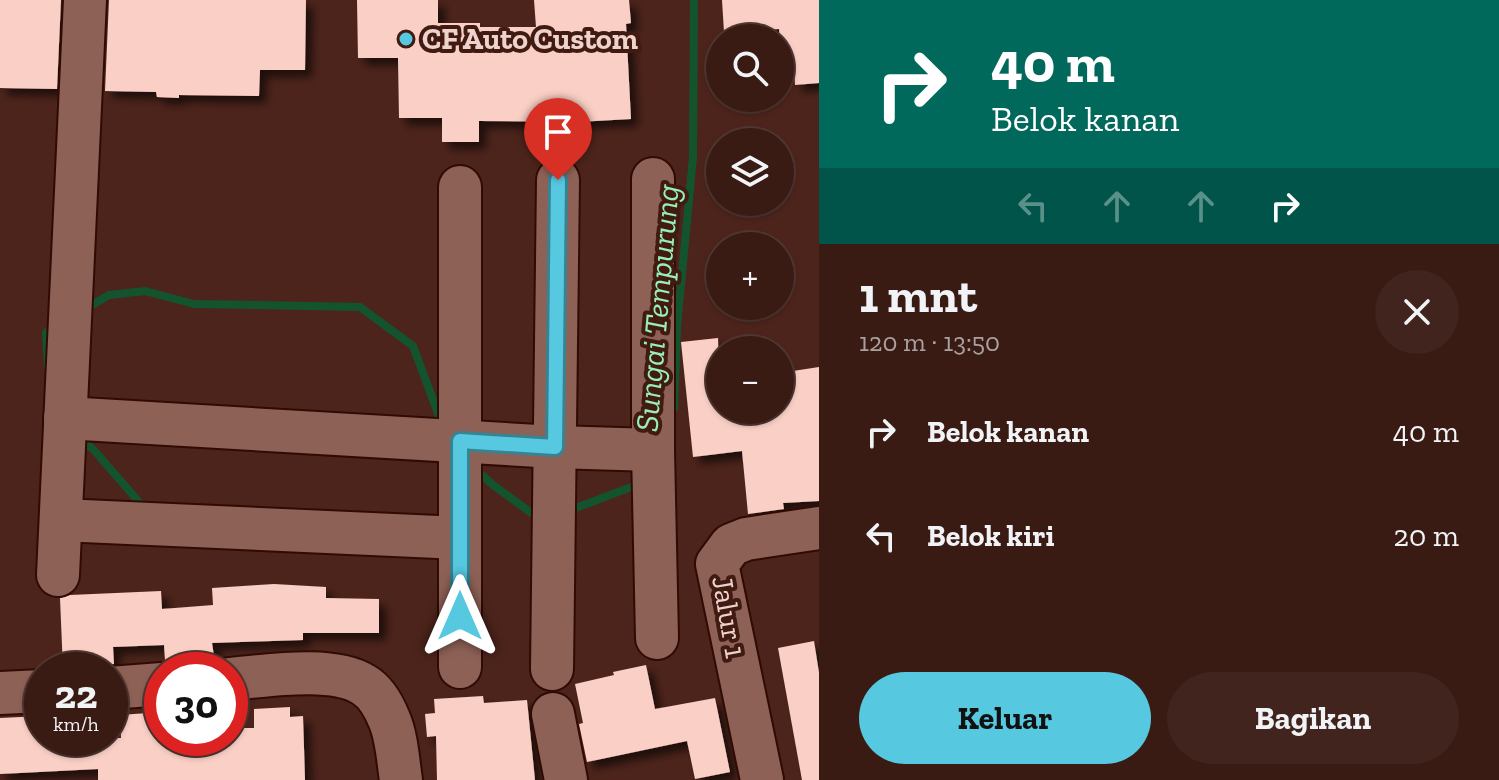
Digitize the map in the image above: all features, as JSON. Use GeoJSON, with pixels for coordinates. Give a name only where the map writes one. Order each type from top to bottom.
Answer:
{"type":"FeatureCollection","features":[{"type":"Feature","properties":{"kind":"street"},"geometry":{"type":"LineString","coordinates":[[58,575],[85,0]]}},
{"type":"Feature","properties":{"kind":"street"},"geometry":{"type":"LineString","coordinates":[[653,179],[657,638]]}},
{"type":"Feature","properties":{"kind":"street"},"geometry":{"type":"LineString","coordinates":[[552,669],[558,180]]}},
{"type":"Feature","properties":{"kind":"street"},"geometry":{"type":"LineString","coordinates":[[460,187],[460,667]]}},
{"type":"Feature","properties":{"kind":"street"},"geometry":{"type":"LineString","coordinates":[[65,418],[653,450]]}},
{"type":"Feature","properties":{"kind":"street"},"geometry":{"type":"LineString","coordinates":[[61,520],[460,538]]}},
{"type":"Feature","properties":{"kind":"street","name":"Jalur 1"},"geometry":{"type":"LineString","coordinates":[[762,780],[717,564],[731,545],[746,539],[819,528]]}},
{"type":"Feature","properties":{"kind":"street"},"geometry":{"type":"LineString","coordinates":[[248,678],[314,673],[364,684],[379,699],[391,722],[401,780]]}},
{"type":"Feature","properties":{"kind":"street"},"geometry":{"type":"LineString","coordinates":[[0,693],[24,692]]}},
{"type":"Feature","properties":{"kind":"street"},"geometry":{"type":"LineString","coordinates":[[553,714],[566,780]]}},
{"type":"Feature","properties":{"kind":"building"},"geometry":{"type":"Polygon","coordinates":[[[0,0],[61,0],[57,89],[0,88],[0,0]]]}},
{"type":"Feature","properties":{"kind":"building"},"geometry":{"type":"Polygon","coordinates":[[[109,0],[306,0],[305,70],[260,70],[259,96],[179,95],[179,98],[157,97],[156,92],[105,91],[109,0]]]}},
{"type":"Feature","properties":{"kind":"building"},"geometry":{"type":"Polygon","coordinates":[[[357,0],[438,0],[438,23],[536,27],[534,0],[629,0],[631,23],[626,24],[631,119],[479,121],[479,142],[442,142],[442,118],[399,118],[398,58],[358,58],[357,0]]]}},
{"type":"Feature","properties":{"kind":"building"},"geometry":{"type":"Polygon","coordinates":[[[722,0],[819,0],[819,83],[795,85],[794,24],[724,24],[722,0]]]}},
{"type":"Feature","properties":{"kind":"building"},"geometry":{"type":"Polygon","coordinates":[[[706,339],[706,424],[794,424],[794,371],[819,367],[819,501],[783,503],[784,509],[748,514],[742,451],[693,457],[681,342],[706,339]]]}},
{"type":"Feature","properties":{"kind":"building"},"geometry":{"type":"Polygon","coordinates":[[[274,584],[326,587],[326,598],[379,599],[379,633],[303,633],[303,640],[212,643],[213,652],[164,652],[164,645],[113,647],[113,652],[62,652],[60,598],[161,591],[162,609],[213,605],[212,588],[274,584]]]}},
{"type":"Feature","properties":{"kind":"building"},"geometry":{"type":"Polygon","coordinates":[[[814,641],[819,673],[819,780],[802,780],[778,648],[814,641]]]}},
{"type":"Feature","properties":{"kind":"building"},"geometry":{"type":"Polygon","coordinates":[[[646,665],[655,709],[715,698],[730,772],[695,779],[687,741],[587,762],[575,684],[646,665]]]}},
{"type":"Feature","properties":{"kind":"building"},"geometry":{"type":"Polygon","coordinates":[[[483,696],[484,703],[527,700],[535,780],[437,780],[436,736],[427,737],[425,714],[435,713],[434,699],[483,696]]]}},
{"type":"Feature","properties":{"kind":"building"},"geometry":{"type":"Polygon","coordinates":[[[290,707],[290,717],[303,716],[305,780],[98,780],[98,769],[0,774],[0,718],[24,717],[24,756],[128,756],[128,714],[144,713],[144,756],[248,756],[248,728],[254,728],[254,709],[290,707]]]}},
{"type":"Feature","properties":{"kind":"waterway","name":"Sungai Tempurung"},"geometry":{"type":"LineString","coordinates":[[674,408],[677,327],[693,157],[694,0]]}},
{"type":"Feature","properties":{"kind":"waterway","name":"Sungai Tempurung"},"geometry":{"type":"LineString","coordinates":[[85,309],[109,295],[145,291],[194,304],[360,307],[413,346],[442,424]]}},
{"type":"Feature","properties":{"kind":"waterway","name":"Sungai Tempurung"},"geometry":{"type":"LineString","coordinates":[[48,367],[46,333],[56,327]]}},
{"type":"Feature","properties":{"kind":"waterway","name":"Sungai Tempurung"},"geometry":{"type":"LineString","coordinates":[[79,439],[93,449],[146,510]]}},
{"type":"Feature","properties":{"kind":"waterway","name":"Sungai Tempurung"},"geometry":{"type":"LineString","coordinates":[[473,467],[541,520]]}},
{"type":"Feature","properties":{"kind":"waterway","name":"Sungai Tempurung"},"geometry":{"type":"LineString","coordinates":[[565,512],[642,483]]}},
{"type":"Feature","properties":{"kind":"place","name":"CF Auto Custom"},"geometry":{"type":"Point","coordinates":[406,39]}},
{"type":"Feature","properties":{"kind":"route"},"geometry":{"type":"LineString","coordinates":[[460,616],[460,441],[555,447],[558,180]]}}]}
